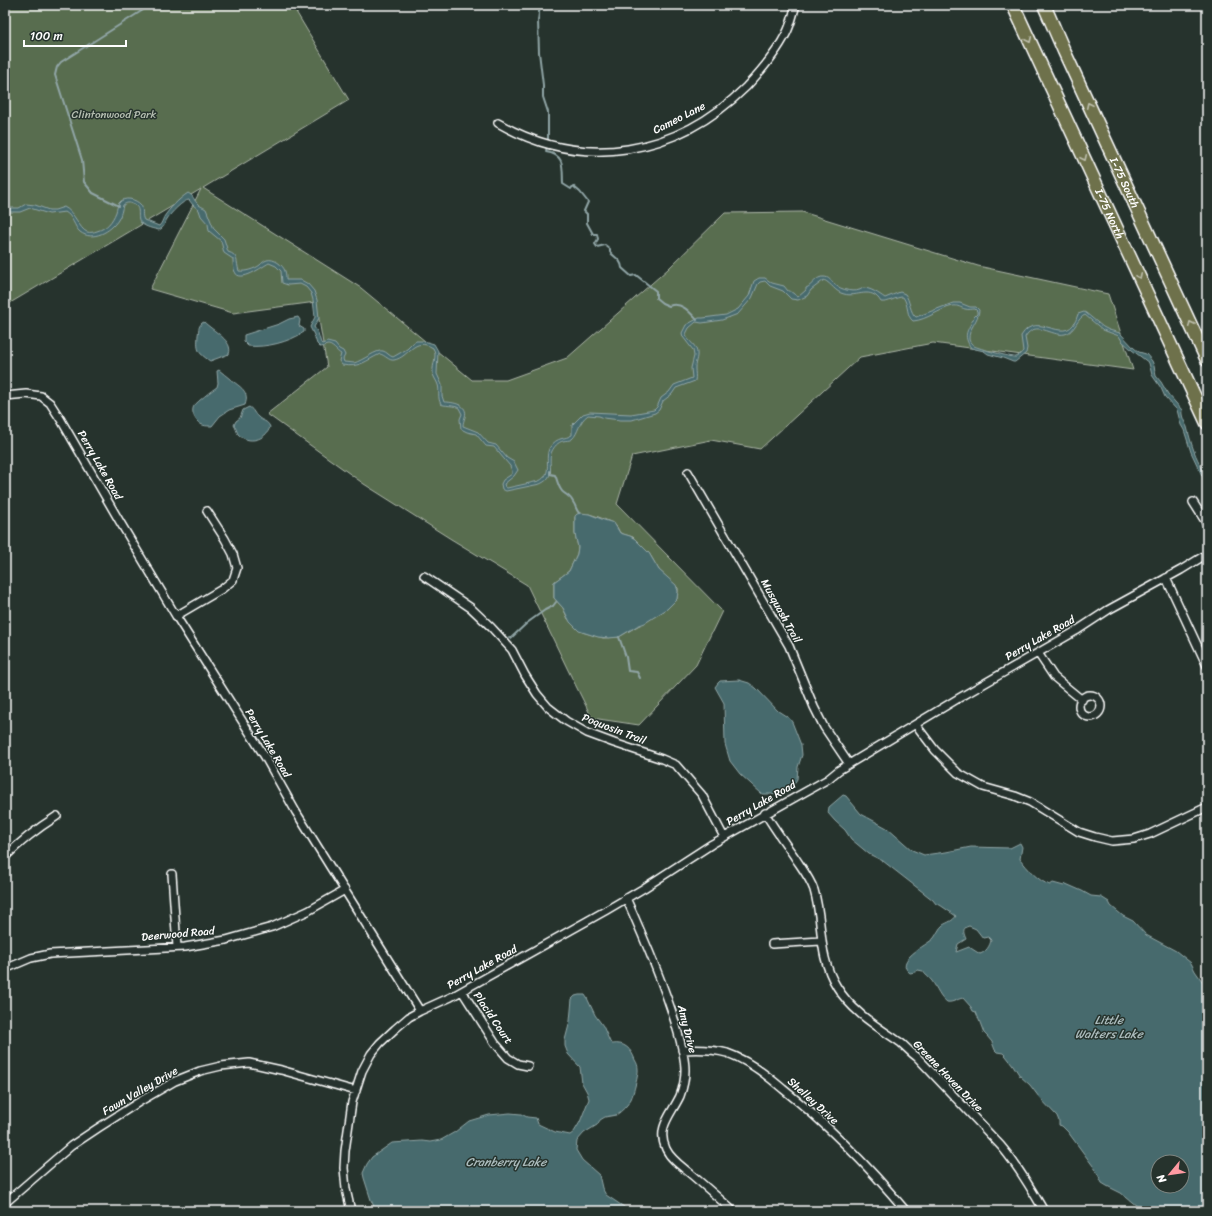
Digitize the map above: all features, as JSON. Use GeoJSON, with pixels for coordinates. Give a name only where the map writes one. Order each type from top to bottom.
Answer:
{"type":"FeatureCollection","features":[{"type":"Feature","properties":{"kind":"highway","name":"I-75 North"},"geometry":{"type":"LineString","coordinates":[[1013,5],[1207,423]]}},
{"type":"Feature","properties":{"kind":"highway","name":"I-75 South"},"geometry":{"type":"LineString","coordinates":[[1044,5],[1067,58],[1207,360]]}},
{"type":"Feature","properties":{"kind":"street","name":"Cameo Lane"},"geometry":{"type":"LineString","coordinates":[[498,123],[514,133],[551,146],[574,150],[602,152],[630,149],[662,141],[687,129],[720,110],[764,68],[786,34],[796,5]]}},
{"type":"Feature","properties":{"kind":"street","name":"Perry Lake Road"},"geometry":{"type":"LineString","coordinates":[[5,396],[26,394],[41,396],[50,403],[62,420],[176,616],[261,751],[296,812],[420,1011],[462,991],[605,911],[644,888],[712,844],[828,779],[849,764],[977,687],[1207,554]]}},
{"type":"Feature","properties":{"kind":"street","name":"Musquash Trail"},"geometry":{"type":"LineString","coordinates":[[688,472],[789,646],[814,708],[824,727],[849,764]]}},
{"type":"Feature","properties":{"kind":"street"},"geometry":{"type":"LineString","coordinates":[[1193,502],[1207,524]]}},
{"type":"Feature","properties":{"kind":"street"},"geometry":{"type":"LineString","coordinates":[[176,616],[222,589],[233,580],[237,568],[230,549],[207,511]]}},
{"type":"Feature","properties":{"kind":"street","name":"Poquosin Trail"},"geometry":{"type":"LineString","coordinates":[[424,576],[471,608],[491,627],[512,650],[537,694],[548,707],[566,721],[592,735],[614,744],[662,759],[676,766],[702,795],[724,837]]}},
{"type":"Feature","properties":{"kind":"street"},"geometry":{"type":"LineString","coordinates":[[1166,578],[1207,666]]}},
{"type":"Feature","properties":{"kind":"street"},"geometry":{"type":"LineString","coordinates":[[1038,653],[1054,677],[1082,700]]}},
{"type":"Feature","properties":{"kind":"street"},"geometry":{"type":"LineString","coordinates":[[916,725],[935,750],[958,773],[983,787],[1030,802],[1079,832],[1095,838],[1112,840],[1134,839],[1150,834],[1207,807]]}},
{"type":"Feature","properties":{"kind":"street","name":"Greene Haven Drive"},"geometry":{"type":"LineString","coordinates":[[765,813],[810,881],[814,890],[826,965],[837,988],[845,999],[871,1022],[902,1044],[917,1057],[1001,1146],[1026,1179],[1044,1211]]}},
{"type":"Feature","properties":{"kind":"street"},"geometry":{"type":"LineString","coordinates":[[5,857],[30,835],[57,816]]}},
{"type":"Feature","properties":{"kind":"street"},"geometry":{"type":"LineString","coordinates":[[172,874],[177,947]]}},
{"type":"Feature","properties":{"kind":"street","name":"Deerwood Road"},"geometry":{"type":"LineString","coordinates":[[5,969],[31,958],[50,954],[177,947],[207,944],[226,940],[272,927],[308,911],[345,890]]}},
{"type":"Feature","properties":{"kind":"street","name":"Amy Drive"},"geometry":{"type":"LineString","coordinates":[[626,898],[661,981],[673,1015],[682,1050],[685,1069],[684,1081],[680,1096],[666,1122],[662,1134],[667,1151],[677,1162],[733,1211]]}},
{"type":"Feature","properties":{"kind":"street"},"geometry":{"type":"LineString","coordinates":[[772,944],[821,941]]}},
{"type":"Feature","properties":{"kind":"street","name":"Placid Court"},"geometry":{"type":"LineString","coordinates":[[462,991],[499,1048],[508,1058],[518,1064],[528,1066]]}},
{"type":"Feature","properties":{"kind":"street"},"geometry":{"type":"LineString","coordinates":[[351,1211],[346,1189],[345,1157],[352,1102],[362,1071],[380,1043],[409,1017],[420,1011]]}},
{"type":"Feature","properties":{"kind":"street","name":"Shelley Drive"},"geometry":{"type":"LineString","coordinates":[[682,1050],[707,1050],[727,1054],[739,1058],[765,1074],[797,1100],[852,1152],[896,1198],[906,1211]]}},
{"type":"Feature","properties":{"kind":"street","name":"Fawn Valley Drive"},"geometry":{"type":"LineString","coordinates":[[5,1202],[71,1146],[139,1102],[175,1081],[200,1071],[221,1066],[248,1063],[281,1070],[356,1091]]}},
{"type":"Feature","properties":{"kind":"green space","name":"Clintonwood Park"},"geometry":{"type":"Polygon","coordinates":[[[5,5],[292,5],[349,100],[203,188],[361,288],[472,380],[506,380],[567,358],[668,269],[725,213],[802,212],[978,266],[1108,294],[1133,370],[933,343],[860,357],[760,449],[711,440],[632,456],[617,504],[722,611],[696,665],[639,725],[592,718],[527,585],[364,484],[267,414],[327,367],[316,302],[233,313],[150,289],[201,189],[5,306],[5,5]],[[589,514],[575,517],[575,534],[578,547],[577,554],[569,571],[554,582],[554,598],[563,608],[568,619],[582,632],[603,638],[619,637],[667,609],[677,599],[678,588],[659,570],[649,553],[633,537],[620,533],[617,527],[612,523],[589,514]]]}},
{"type":"Feature","properties":{"kind":"water"},"geometry":{"type":"Polygon","coordinates":[[[188,193],[199,205],[206,209],[214,229],[224,239],[228,252],[232,253],[236,257],[239,271],[250,270],[266,260],[272,260],[278,262],[284,269],[286,273],[286,280],[301,280],[308,284],[314,291],[317,300],[319,318],[314,327],[318,333],[321,343],[327,342],[335,344],[343,351],[345,355],[343,359],[344,362],[354,363],[380,351],[393,357],[407,349],[416,341],[424,341],[434,344],[438,351],[437,374],[442,385],[442,396],[444,402],[455,403],[465,409],[466,413],[463,426],[478,432],[488,443],[496,445],[507,458],[514,462],[518,470],[514,476],[504,484],[507,488],[539,481],[543,478],[547,470],[547,456],[550,447],[556,441],[572,435],[572,425],[583,414],[590,412],[631,414],[654,410],[661,398],[669,392],[674,385],[692,378],[691,368],[694,356],[693,350],[683,337],[682,333],[686,325],[699,318],[726,315],[738,309],[749,296],[754,281],[759,278],[765,278],[772,283],[784,286],[788,291],[798,297],[806,290],[806,288],[821,277],[829,278],[834,284],[844,289],[856,291],[866,288],[885,298],[900,292],[905,294],[912,313],[916,317],[953,303],[976,307],[979,310],[979,314],[969,335],[970,342],[974,346],[1013,357],[1017,357],[1023,351],[1021,336],[1028,328],[1044,326],[1060,330],[1067,329],[1073,325],[1078,314],[1084,312],[1086,313],[1103,327],[1120,333],[1134,348],[1139,352],[1146,354],[1152,361],[1156,376],[1168,394],[1182,410],[1183,418],[1194,451],[1206,477],[1207,486],[1191,452],[1177,410],[1165,397],[1152,375],[1149,363],[1122,341],[1119,336],[1103,330],[1085,315],[1071,331],[1065,334],[1039,329],[1034,329],[1029,332],[1025,337],[1027,348],[1026,353],[1013,362],[988,354],[984,351],[971,348],[966,336],[974,317],[977,314],[975,309],[966,309],[953,306],[943,309],[923,319],[913,321],[909,316],[903,297],[887,302],[881,302],[873,294],[864,293],[849,295],[841,293],[824,280],[811,290],[807,296],[798,300],[791,299],[783,291],[770,286],[765,281],[760,282],[752,298],[738,314],[722,320],[702,323],[696,322],[689,328],[686,334],[687,338],[695,347],[697,352],[695,381],[676,388],[672,394],[663,401],[659,410],[655,413],[632,420],[620,420],[588,415],[582,421],[572,439],[559,442],[553,449],[550,456],[549,477],[545,481],[540,484],[506,491],[502,489],[501,484],[503,480],[512,474],[510,466],[494,447],[486,446],[476,434],[461,429],[460,419],[462,414],[459,408],[441,404],[439,387],[433,374],[435,354],[433,348],[421,344],[394,360],[390,360],[380,354],[358,365],[342,365],[339,361],[341,354],[334,348],[329,345],[320,347],[317,344],[310,327],[315,317],[313,300],[311,293],[306,287],[300,284],[288,285],[282,283],[281,271],[276,266],[269,263],[252,273],[242,276],[238,275],[234,269],[233,259],[224,253],[221,241],[209,231],[208,224],[201,216],[199,210],[189,200],[183,202],[174,211],[167,219],[163,227],[159,230],[150,228],[141,223],[139,221],[137,207],[131,203],[126,203],[123,205],[120,217],[111,228],[101,234],[90,236],[80,232],[70,216],[65,212],[49,214],[30,208],[20,212],[9,212],[5,216],[5,210],[9,208],[19,208],[26,204],[35,205],[49,210],[64,207],[68,209],[84,230],[87,232],[92,232],[101,230],[109,224],[113,219],[119,203],[130,199],[141,205],[144,220],[159,226],[171,208],[188,193]]]}},
{"type":"Feature","properties":{"kind":"water"},"geometry":{"type":"Polygon","coordinates":[[[298,317],[300,320],[299,326],[304,329],[304,332],[298,336],[277,344],[262,346],[248,346],[244,342],[244,335],[298,317]]]}},
{"type":"Feature","properties":{"kind":"water"},"geometry":{"type":"Polygon","coordinates":[[[204,322],[226,341],[230,349],[229,354],[210,361],[200,353],[198,347],[198,335],[200,326],[204,322]]]}},
{"type":"Feature","properties":{"kind":"water"},"geometry":{"type":"Polygon","coordinates":[[[219,370],[243,390],[246,396],[245,405],[229,410],[220,416],[212,426],[204,425],[199,423],[196,419],[193,414],[193,408],[201,399],[217,387],[217,371],[219,370]]]}},
{"type":"Feature","properties":{"kind":"water"},"geometry":{"type":"Polygon","coordinates":[[[249,407],[260,419],[268,423],[270,427],[265,435],[256,440],[242,437],[238,434],[234,425],[240,418],[243,410],[249,407]]]}},
{"type":"Feature","properties":{"kind":"water"},"geometry":{"type":"Polygon","coordinates":[[[581,513],[589,514],[614,523],[620,533],[635,539],[649,553],[659,570],[676,585],[678,591],[677,599],[667,609],[619,637],[598,637],[579,631],[570,622],[563,608],[554,598],[554,582],[569,571],[577,554],[578,547],[575,534],[575,516],[581,513]]]}},
{"type":"Feature","properties":{"kind":"water"},"geometry":{"type":"Polygon","coordinates":[[[739,680],[749,683],[756,688],[778,711],[789,718],[792,722],[801,745],[802,755],[798,767],[797,779],[791,789],[786,792],[762,794],[740,774],[730,761],[725,744],[724,703],[715,687],[720,681],[739,680]]]}},
{"type":"Feature","properties":{"kind":"water","name":"Little Walters Lake"},"geometry":{"type":"Polygon","coordinates":[[[843,795],[846,796],[861,814],[887,828],[912,850],[924,855],[971,847],[1010,848],[1020,843],[1022,847],[1020,859],[1041,881],[1050,885],[1053,883],[1064,886],[1066,884],[1091,896],[1101,897],[1109,902],[1111,906],[1123,916],[1133,921],[1146,935],[1176,951],[1191,963],[1207,988],[1207,1211],[1143,1211],[1121,1193],[1102,1183],[1096,1170],[1068,1132],[1059,1125],[1057,1116],[1030,1085],[1020,1076],[1006,1056],[995,1050],[992,1042],[984,1033],[976,1012],[973,1011],[963,998],[947,1002],[940,995],[932,981],[923,971],[918,970],[910,973],[906,968],[905,963],[908,958],[934,938],[943,925],[956,916],[940,905],[936,904],[933,900],[883,861],[869,854],[851,839],[845,830],[828,813],[829,807],[843,795]],[[969,926],[965,928],[964,933],[966,939],[958,944],[956,952],[969,947],[980,954],[984,952],[991,940],[988,937],[983,938],[976,929],[969,926]]]}},
{"type":"Feature","properties":{"kind":"water","name":"Cranberry Lake"},"geometry":{"type":"Polygon","coordinates":[[[579,995],[585,995],[587,998],[595,1015],[603,1026],[610,1042],[612,1044],[621,1044],[627,1047],[632,1053],[638,1066],[636,1084],[628,1104],[616,1115],[605,1117],[600,1120],[597,1125],[584,1133],[577,1141],[576,1150],[582,1160],[599,1175],[602,1188],[606,1195],[630,1211],[376,1211],[363,1173],[372,1157],[392,1143],[422,1141],[430,1142],[441,1140],[455,1132],[469,1121],[489,1115],[510,1113],[536,1118],[538,1124],[555,1132],[570,1135],[574,1132],[580,1122],[589,1099],[582,1083],[580,1067],[568,1054],[565,1046],[570,1021],[572,999],[579,995]]]}},
{"type":"Feature","properties":{"kind":"waterway"},"geometry":{"type":"LineString","coordinates":[[119,206],[93,193],[84,182],[82,160],[55,75],[57,67],[61,62],[151,5]]}},
{"type":"Feature","properties":{"kind":"waterway"},"geometry":{"type":"LineString","coordinates":[[540,5],[538,21],[539,52],[543,97],[548,112],[548,141]]}},
{"type":"Feature","properties":{"kind":"waterway"},"geometry":{"type":"LineString","coordinates":[[547,145],[546,152],[557,156],[562,163],[563,184],[571,189],[573,186],[588,202],[584,211],[587,214],[587,223],[593,234],[597,234],[598,239],[595,244],[597,247],[605,245],[610,249],[610,252],[619,261],[622,268],[631,276],[636,275],[656,291],[656,298],[662,303],[669,306],[681,306],[697,320]]}},
{"type":"Feature","properties":{"kind":"waterway"},"geometry":{"type":"LineString","coordinates":[[550,471],[550,474],[555,475],[560,489],[571,499],[579,513]]}},
{"type":"Feature","properties":{"kind":"waterway"},"geometry":{"type":"LineString","coordinates":[[496,627],[507,639],[511,638],[527,623],[553,606],[556,602]]}},
{"type":"Feature","properties":{"kind":"waterway"},"geometry":{"type":"LineString","coordinates":[[619,637],[626,657],[628,671],[637,672],[640,678]]}}]}
